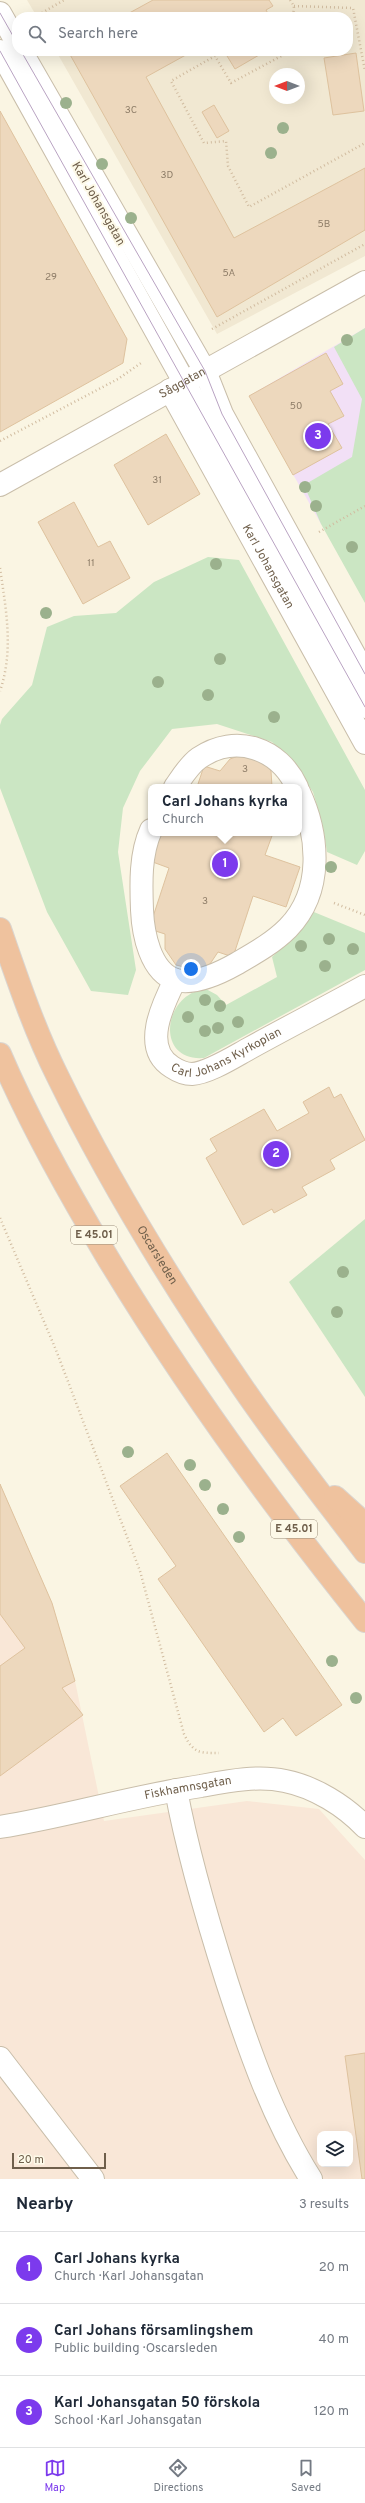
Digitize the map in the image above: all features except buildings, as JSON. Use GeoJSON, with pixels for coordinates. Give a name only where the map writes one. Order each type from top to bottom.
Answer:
{"type":"FeatureCollection","features":[{"type":"Feature","properties":{"kind":"highway","name":"Oscarsleden"},"geometry":{"type":"LineString","coordinates":[[0,929],[17,979],[56,1074],[104,1165],[171,1276],[238,1381],[365,1552]]}},
{"type":"Feature","properties":{"kind":"highway","name":"E 45.01"},"geometry":{"type":"LineString","coordinates":[[0,1054],[57,1173],[132,1298],[205,1408],[319,1564],[365,1621]]}},
{"type":"Feature","properties":{"kind":"highway"},"geometry":{"type":"LineString","coordinates":[[299,1464],[365,1524]]}},
{"type":"Feature","properties":{"kind":"street"},"geometry":{"type":"LineString","coordinates":[[0,13],[12,34]]}},
{"type":"Feature","properties":{"kind":"street","name":"Karl Johansgatan"},"geometry":{"type":"LineString","coordinates":[[0,33],[12,54]]}},
{"type":"Feature","properties":{"kind":"street"},"geometry":{"type":"LineString","coordinates":[[0,51],[160,335],[222,414],[365,674]]}},
{"type":"Feature","properties":{"kind":"street","name":"Karl Johansgatan"},"geometry":{"type":"LineString","coordinates":[[13,56],[193,377],[365,643]]}},
{"type":"Feature","properties":{"kind":"street"},"geometry":{"type":"LineString","coordinates":[[24,56],[365,707]]}},
{"type":"Feature","properties":{"kind":"street","name":"Såggatan"},"geometry":{"type":"LineString","coordinates":[[0,485],[365,282]]}},
{"type":"Feature","properties":{"kind":"street","name":"Karl Johansgatan"},"geometry":{"type":"LineString","coordinates":[[193,377],[365,743]]}},
{"type":"Feature","properties":{"kind":"street"},"geometry":{"type":"LineString","coordinates":[[177,784],[185,772],[198,759],[210,752],[242,745],[257,747],[279,761],[295,784]]}},
{"type":"Feature","properties":{"kind":"street"},"geometry":{"type":"LineString","coordinates":[[148,836],[142,874],[143,932],[153,958],[161,969],[175,980],[196,980],[232,966],[267,946],[288,928],[299,914],[310,893],[316,857],[313,833],[302,801]]}},
{"type":"Feature","properties":{"kind":"street","name":"Carl Johans Kyrkoplan"},"geometry":{"type":"LineString","coordinates":[[175,980],[161,1009],[156,1044],[160,1055],[168,1065],[180,1072],[193,1074],[221,1063],[365,986]]}},
{"type":"Feature","properties":{"kind":"street","name":"Fiskhamnsgatan"},"geometry":{"type":"LineString","coordinates":[[0,1827],[176,1790],[259,1778],[286,1781],[315,1792],[351,1812],[365,1827]]}},
{"type":"Feature","properties":{"kind":"street"},"geometry":{"type":"LineString","coordinates":[[176,1790],[186,1841],[210,1928],[249,2050],[297,2156],[311,2179]]}},
{"type":"Feature","properties":{"kind":"street"},"geometry":{"type":"LineString","coordinates":[[0,2058],[93,2179]]}},
{"type":"Feature","properties":{"kind":"path"},"geometry":{"type":"LineString","coordinates":[[44,12],[64,0]]}},
{"type":"Feature","properties":{"kind":"path"},"geometry":{"type":"LineString","coordinates":[[290,0],[294,6],[293,12]]}},
{"type":"Feature","properties":{"kind":"path"},"geometry":{"type":"LineString","coordinates":[[294,6],[353,8],[365,71]]}},
{"type":"Feature","properties":{"kind":"path"},"geometry":{"type":"LineString","coordinates":[[281,56],[231,83],[215,56],[171,81],[204,143],[226,141],[228,166],[248,206],[365,143]]}},
{"type":"Feature","properties":{"kind":"path"},"geometry":{"type":"LineString","coordinates":[[206,332],[365,244]]}},
{"type":"Feature","properties":{"kind":"path"},"geometry":{"type":"LineString","coordinates":[[0,441],[118,379],[141,362],[138,358],[145,352],[144,344],[160,335]]}},
{"type":"Feature","properties":{"kind":"path"},"geometry":{"type":"LineString","coordinates":[[313,535],[365,506]]}},
{"type":"Feature","properties":{"kind":"path"},"geometry":{"type":"LineString","coordinates":[[0,568],[8,629],[8,656],[0,691]]}},
{"type":"Feature","properties":{"kind":"path"},"geometry":{"type":"LineString","coordinates":[[333,902],[365,915]]}},
{"type":"Feature","properties":{"kind":"path"},"geometry":{"type":"LineString","coordinates":[[0,1218],[56,1350],[140,1571],[184,1734],[189,1745],[198,1753],[223,1753]]}},
{"type":"Feature","properties":{"kind":"shaded area"},"geometry":{"type":"Polygon","coordinates":[[[27,0],[365,0],[365,256],[217,334],[59,56],[353,56],[353,12],[34,12],[27,0]]]}},
{"type":"Feature","properties":{"kind":"shaded area"},"geometry":{"type":"Polygon","coordinates":[[[365,328],[365,498],[321,524],[249,396],[365,328]]]}},
{"type":"Feature","properties":{"kind":"shaded area"},"geometry":{"type":"Polygon","coordinates":[[[0,1484],[52,1603],[75,1681],[104,1821],[247,1801],[319,1809],[365,1860],[365,2179],[0,2179],[0,1484]]]}},
{"type":"Feature","properties":{"kind":"green space"},"geometry":{"type":"Polygon","coordinates":[[[365,328],[365,603],[321,524],[304,485],[352,457],[362,399],[334,347],[365,328]]]}},
{"type":"Feature","properties":{"kind":"green space"},"geometry":{"type":"Polygon","coordinates":[[[208,557],[239,560],[365,790],[365,851],[357,865],[327,852],[323,827],[313,792],[294,765],[272,742],[217,724],[172,729],[140,771],[123,808],[118,852],[136,970],[128,995],[91,991],[47,912],[0,788],[0,725],[2,719],[32,685],[47,627],[74,616],[116,613],[154,582],[208,557]]]}},
{"type":"Feature","properties":{"kind":"green space"},"geometry":{"type":"Polygon","coordinates":[[[309,910],[365,933],[365,970],[204,1058],[188,1056],[177,1049],[171,1039],[170,1026],[173,1014],[181,1002],[192,993],[206,989],[217,995],[226,1005],[277,977],[272,957],[287,943],[309,910]]]}},
{"type":"Feature","properties":{"kind":"green space"},"geometry":{"type":"Polygon","coordinates":[[[365,1219],[365,1397],[289,1282],[365,1219]]]}},
{"type":"Feature","properties":{"kind":"tram line"},"geometry":{"type":"LineString","coordinates":[[0,13],[12,34]]}},
{"type":"Feature","properties":{"kind":"tram line"},"geometry":{"type":"LineString","coordinates":[[0,51],[365,707]]}},
{"type":"Feature","properties":{"kind":"tram line"},"geometry":{"type":"LineString","coordinates":[[24,56],[205,371],[222,414],[365,674]]}},
{"type":"Feature","properties":{"kind":"place","name":"Karl Johansgatan 50 förskola"},"geometry":{"type":"Point","coordinates":[318,436]}},
{"type":"Feature","properties":{"kind":"place","name":"Carl Johans kyrka"},"geometry":{"type":"Point","coordinates":[225,864]}},
{"type":"Feature","properties":{"kind":"place","name":"Carl Johans församlingshem"},"geometry":{"type":"Point","coordinates":[276,1154]}}]}
